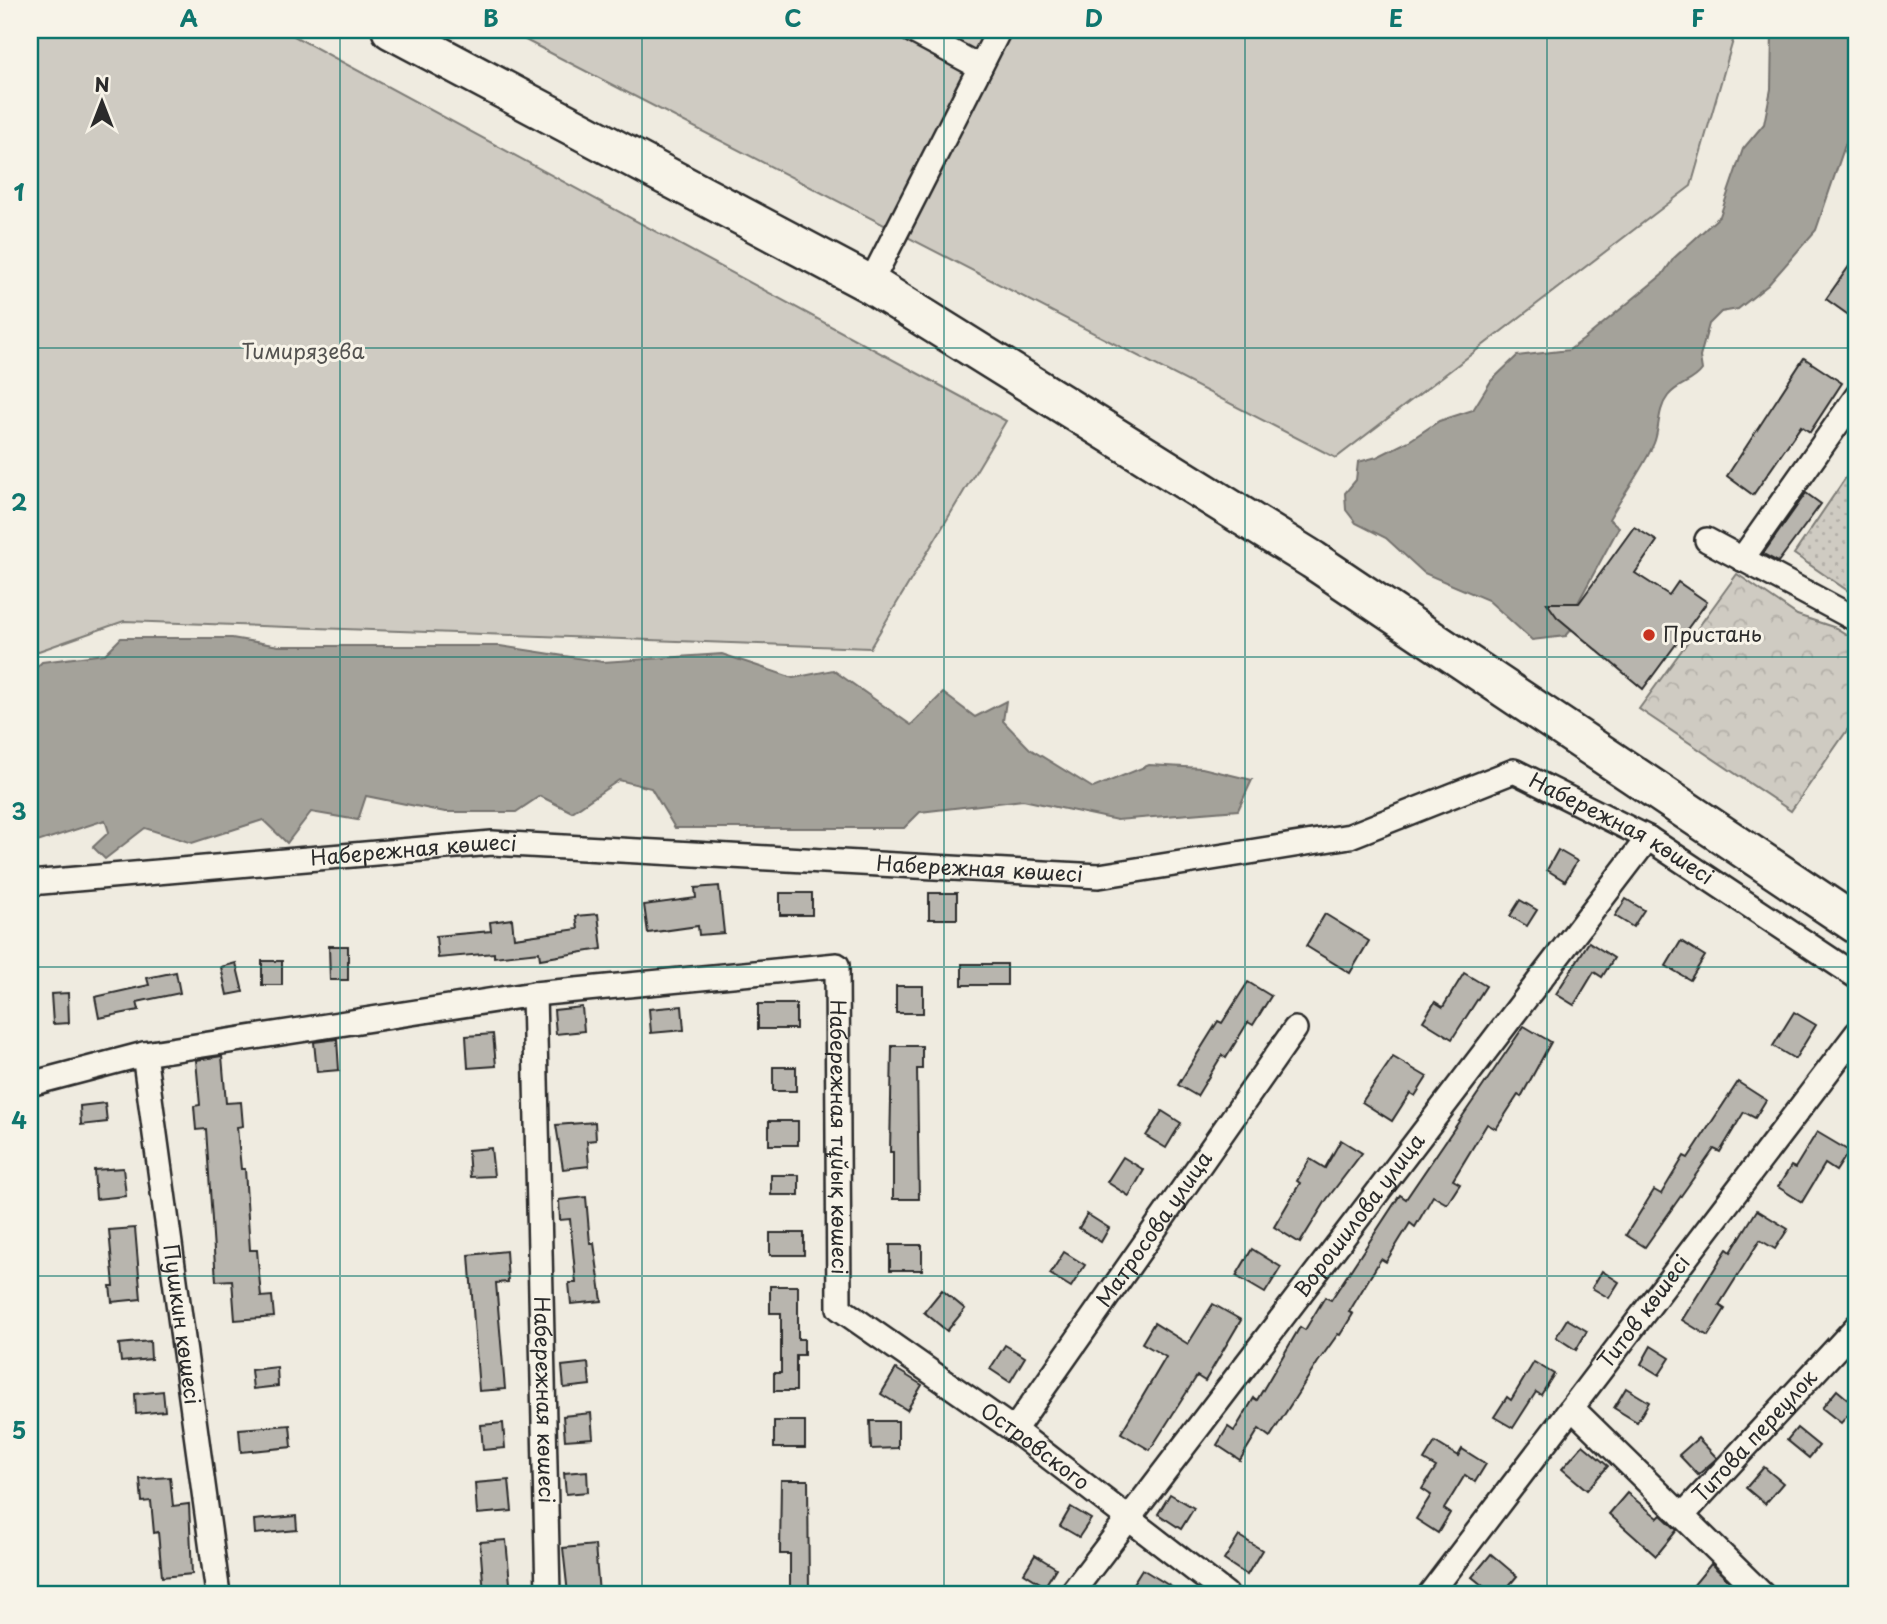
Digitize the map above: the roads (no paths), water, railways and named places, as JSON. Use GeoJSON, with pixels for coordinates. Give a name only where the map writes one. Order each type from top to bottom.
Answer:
{"type":"FeatureCollection","features":[{"type":"Feature","properties":{"kind":"highway"},"geometry":{"type":"LineString","coordinates":[[391,30],[870,284],[1313,560],[1857,925]]}},
{"type":"Feature","properties":{"kind":"street"},"geometry":{"type":"LineString","coordinates":[[911,30],[979,67]]}},
{"type":"Feature","properties":{"kind":"street"},"geometry":{"type":"LineString","coordinates":[[870,284],[999,30]]}},
{"type":"Feature","properties":{"kind":"street"},"geometry":{"type":"LineString","coordinates":[[1742,559],[1857,396]]}},
{"type":"Feature","properties":{"kind":"street"},"geometry":{"type":"LineString","coordinates":[[1707,540],[1857,620]]}},
{"type":"Feature","properties":{"kind":"street","name":"Набережная көшесі"},"geometry":{"type":"LineString","coordinates":[[30,883],[492,843],[1099,876],[1350,836],[1514,771],[1648,838],[1857,977]]}},
{"type":"Feature","properties":{"kind":"street","name":"Ворошилова улица"},"geometry":{"type":"LineString","coordinates":[[1071,1594],[1648,838]]}},
{"type":"Feature","properties":{"kind":"street","name":"Набережная тұйық көшесі"},"geometry":{"type":"LineString","coordinates":[[534,994],[837,965],[839,1308]]}},
{"type":"Feature","properties":{"kind":"street"},"geometry":{"type":"LineString","coordinates":[[30,1084],[144,1054],[534,994]]}},
{"type":"Feature","properties":{"kind":"street","name":"Набережная көшесі"},"geometry":{"type":"LineString","coordinates":[[534,994],[548,1594]]}},
{"type":"Feature","properties":{"kind":"street","name":"Матросова улица"},"geometry":{"type":"LineString","coordinates":[[1014,1430],[1295,1029]]}},
{"type":"Feature","properties":{"kind":"street","name":"Титов көшесі"},"geometry":{"type":"LineString","coordinates":[[1430,1594],[1857,1033]]}},
{"type":"Feature","properties":{"kind":"street","name":"Пушкин көшесі"},"geometry":{"type":"LineString","coordinates":[[144,1054],[218,1594]]}},
{"type":"Feature","properties":{"kind":"street","name":"Островского"},"geometry":{"type":"LineString","coordinates":[[839,1308],[1014,1430],[1226,1594]]}},
{"type":"Feature","properties":{"kind":"street","name":"Титова переулок"},"geometry":{"type":"LineString","coordinates":[[1682,1516],[1857,1326]]}},
{"type":"Feature","properties":{"kind":"street"},"geometry":{"type":"LineString","coordinates":[[1572,1408],[1762,1594]]}},
{"type":"Feature","properties":{"kind":"place","name":"Пристань"},"geometry":{"type":"Point","coordinates":[1649,635]}},
{"type":"Feature","properties":{"kind":"park label","name":"Тимирязева"},"geometry":{"type":"Point","coordinates":[303,352]}}]}
